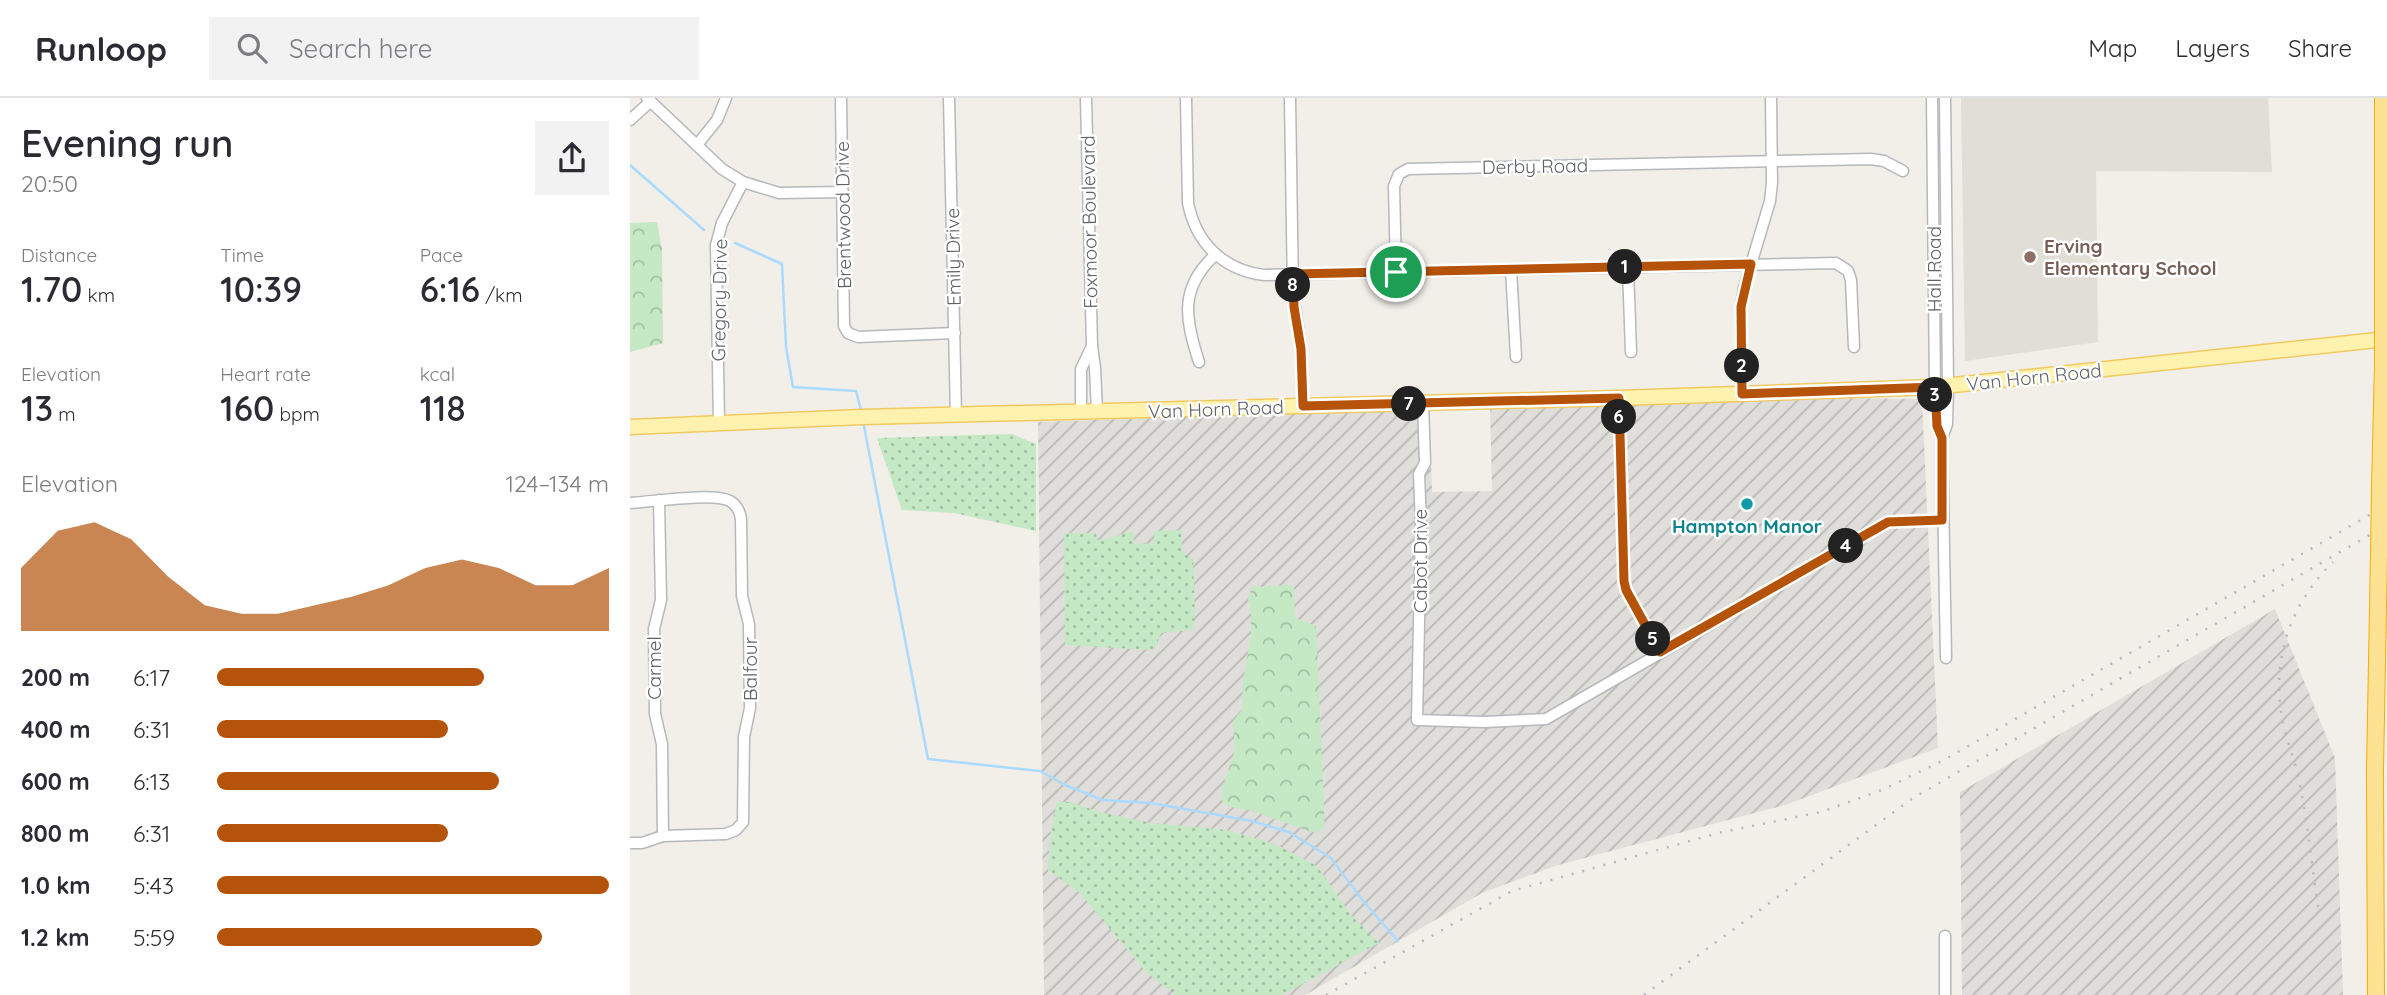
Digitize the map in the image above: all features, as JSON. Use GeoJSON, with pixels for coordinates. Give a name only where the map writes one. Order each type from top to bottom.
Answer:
{"type":"FeatureCollection","features":[{"type":"Feature","properties":{"kind":"highway"},"geometry":{"type":"LineString","coordinates":[[2376,995],[2375,770],[2383,309],[2383,98]]}},
{"type":"Feature","properties":{"kind":"main road","name":"Van Horn Road"},"geometry":{"type":"LineString","coordinates":[[630,427],[719,422],[1941,387],[2387,338]]}},
{"type":"Feature","properties":{"kind":"street"},"geometry":{"type":"LineString","coordinates":[[697,145],[717,120],[726,98]]}},
{"type":"Feature","properties":{"kind":"street","name":"Brentwood Drive"},"geometry":{"type":"LineString","coordinates":[[841,98],[843,322],[847,331],[858,337],[955,333]]}},
{"type":"Feature","properties":{"kind":"street","name":"Emily Drive"},"geometry":{"type":"LineString","coordinates":[[949,98],[956,416]]}},
{"type":"Feature","properties":{"kind":"street","name":"Foxmoor Boulevard"},"geometry":{"type":"LineString","coordinates":[[1086,98],[1092,346],[1096,369],[1097,412]]}},
{"type":"Feature","properties":{"kind":"street"},"geometry":{"type":"LineString","coordinates":[[1186,98],[1188,203],[1197,232],[1215,255],[1248,272],[1264,275],[1836,263],[1848,271],[1852,287],[1854,347]]}},
{"type":"Feature","properties":{"kind":"street"},"geometry":{"type":"LineString","coordinates":[[1290,98],[1294,307],[1301,349],[1303,406]]}},
{"type":"Feature","properties":{"kind":"street"},"geometry":{"type":"LineString","coordinates":[[1742,394],[1741,307],[1770,201],[1771,98]]}},
{"type":"Feature","properties":{"kind":"street","name":"Hall Road"},"geometry":{"type":"LineString","coordinates":[[1933,98],[1941,387],[1947,424],[1942,438],[1946,658]]}},
{"type":"Feature","properties":{"kind":"street","name":"Hall Road"},"geometry":{"type":"LineString","coordinates":[[1941,387],[1945,98]]}},
{"type":"Feature","properties":{"kind":"street"},"geometry":{"type":"LineString","coordinates":[[630,120],[649,100],[722,169],[743,182],[779,193],[843,192]]}},
{"type":"Feature","properties":{"kind":"street"},"geometry":{"type":"LineString","coordinates":[[1933,119],[1946,118]]}},
{"type":"Feature","properties":{"kind":"street"},"geometry":{"type":"LineString","coordinates":[[1772,160],[1871,159],[1884,161],[1903,171]]}},
{"type":"Feature","properties":{"kind":"street","name":"Derby Road"},"geometry":{"type":"LineString","coordinates":[[1396,272],[1394,187],[1399,174],[1408,169],[1772,160]]}},
{"type":"Feature","properties":{"kind":"street","name":"Gregory Drive"},"geometry":{"type":"LineString","coordinates":[[719,422],[716,245],[722,223],[743,182]]}},
{"type":"Feature","properties":{"kind":"street"},"geometry":{"type":"LineString","coordinates":[[1199,362],[1190,333],[1187,310],[1196,278],[1215,255]]}},
{"type":"Feature","properties":{"kind":"street"},"geometry":{"type":"LineString","coordinates":[[1628,267],[1631,352]]}},
{"type":"Feature","properties":{"kind":"street"},"geometry":{"type":"LineString","coordinates":[[1511,270],[1516,357]]}},
{"type":"Feature","properties":{"kind":"street","name":"Foxmoor Boulevard"},"geometry":{"type":"LineString","coordinates":[[1081,412],[1081,369],[1092,346]]}},
{"type":"Feature","properties":{"kind":"street"},"geometry":{"type":"LineString","coordinates":[[1619,398],[1624,581],[1626,590],[1660,652],[1888,522],[1942,520]]}},
{"type":"Feature","properties":{"kind":"street","name":"Cabot Drive"},"geometry":{"type":"LineString","coordinates":[[1423,403],[1425,463],[1419,474],[1421,525],[1417,720],[1485,722],[1546,719],[1660,652]]}},
{"type":"Feature","properties":{"kind":"street","name":"Balfour"},"geometry":{"type":"LineString","coordinates":[[630,503],[721,498],[730,501],[737,508],[741,519],[742,596],[748,615],[750,638],[750,708],[744,737],[743,821],[736,830],[726,834],[663,836],[642,843],[630,843]]}},
{"type":"Feature","properties":{"kind":"street","name":"Carmel"},"geometry":{"type":"LineString","coordinates":[[659,500],[661,600],[654,629],[655,714],[662,744],[663,836]]}},
{"type":"Feature","properties":{"kind":"street"},"geometry":{"type":"LineString","coordinates":[[1945,936],[1945,995]]}},
{"type":"Feature","properties":{"kind":"shaded area","name":"Erving Elementary School"},"geometry":{"type":"Polygon","coordinates":[[[1961,98],[2268,98],[2272,172],[2096,171],[2098,342],[1965,361],[1961,98]]]}},
{"type":"Feature","properties":{"kind":"shaded area"},"geometry":{"type":"Polygon","coordinates":[[[1826,398],[1922,399],[1938,748],[1785,805],[1558,865],[1482,893],[1305,995],[1044,995],[1038,422],[1429,408],[1432,492],[1492,491],[1490,407],[1826,398]]]}},
{"type":"Feature","properties":{"kind":"shaded area"},"geometry":{"type":"Polygon","coordinates":[[[2275,609],[2335,758],[2343,995],[1962,995],[1960,792],[2275,609]]]}},
{"type":"Feature","properties":{"kind":"green space"},"geometry":{"type":"Polygon","coordinates":[[[657,222],[662,249],[663,343],[630,352],[630,223],[657,222]]]}},
{"type":"Feature","properties":{"kind":"green space"},"geometry":{"type":"Polygon","coordinates":[[[1012,434],[1036,444],[1036,531],[954,513],[902,510],[877,438],[1012,434]]]}},
{"type":"Feature","properties":{"kind":"green space"},"geometry":{"type":"Polygon","coordinates":[[[1182,530],[1182,551],[1193,559],[1193,630],[1161,633],[1155,649],[1151,650],[1065,645],[1064,533],[1096,533],[1097,540],[1133,532],[1134,544],[1154,543],[1154,531],[1182,530]]]}},
{"type":"Feature","properties":{"kind":"green space"},"geometry":{"type":"Polygon","coordinates":[[[1252,587],[1294,587],[1295,618],[1316,626],[1324,828],[1315,833],[1249,810],[1232,807],[1222,801],[1222,789],[1235,750],[1233,721],[1242,710],[1243,682],[1251,635],[1248,598],[1252,587]]]}},
{"type":"Feature","properties":{"kind":"green space"},"geometry":{"type":"Polygon","coordinates":[[[1057,802],[1071,802],[1096,811],[1151,823],[1227,830],[1275,844],[1317,866],[1350,914],[1379,943],[1282,995],[1176,995],[1147,973],[1080,893],[1048,870],[1050,835],[1057,802]]]}},
{"type":"Feature","properties":{"kind":"waterway"},"geometry":{"type":"LineString","coordinates":[[630,165],[704,230]]}},
{"type":"Feature","properties":{"kind":"waterway"},"geometry":{"type":"LineString","coordinates":[[735,243],[782,264],[786,347],[793,387],[856,391],[861,410]]}},
{"type":"Feature","properties":{"kind":"waterway"},"geometry":{"type":"LineString","coordinates":[[863,421],[928,759],[1040,771],[1065,785],[1103,800],[1151,803],[1252,821],[1289,832],[1331,858],[1363,901],[1398,941]]}},
{"type":"Feature","properties":{"kind":"railway"},"geometry":{"type":"LineString","coordinates":[[1326,995],[1512,891],[1718,833],[1821,812],[1882,790],[1944,760],[2387,505]]}},
{"type":"Feature","properties":{"kind":"railway"},"geometry":{"type":"LineString","coordinates":[[1644,995],[1913,798],[2387,525]]}},
{"type":"Feature","properties":{"kind":"railway"},"geometry":{"type":"LineString","coordinates":[[2318,907],[2300,785],[2282,718],[2279,674],[2282,654],[2296,614],[2318,578],[2333,562]]}},
{"type":"Feature","properties":{"kind":"place","name":"Erving Elementary School"},"geometry":{"type":"Point","coordinates":[2030,257]}},
{"type":"Feature","properties":{"kind":"place","name":"Hampton Manor"},"geometry":{"type":"Point","coordinates":[1747,504]}},
{"type":"Feature","properties":{"kind":"route"},"geometry":{"type":"LineString","coordinates":[[1751,264],[1741,307],[1742,394],[1935,387],[1937,426],[1942,438],[1942,520],[1888,522],[1660,652],[1626,590],[1624,581],[1619,398],[1303,406],[1301,349],[1294,307],[1293,274],[1396,272],[1751,264]]}}]}
